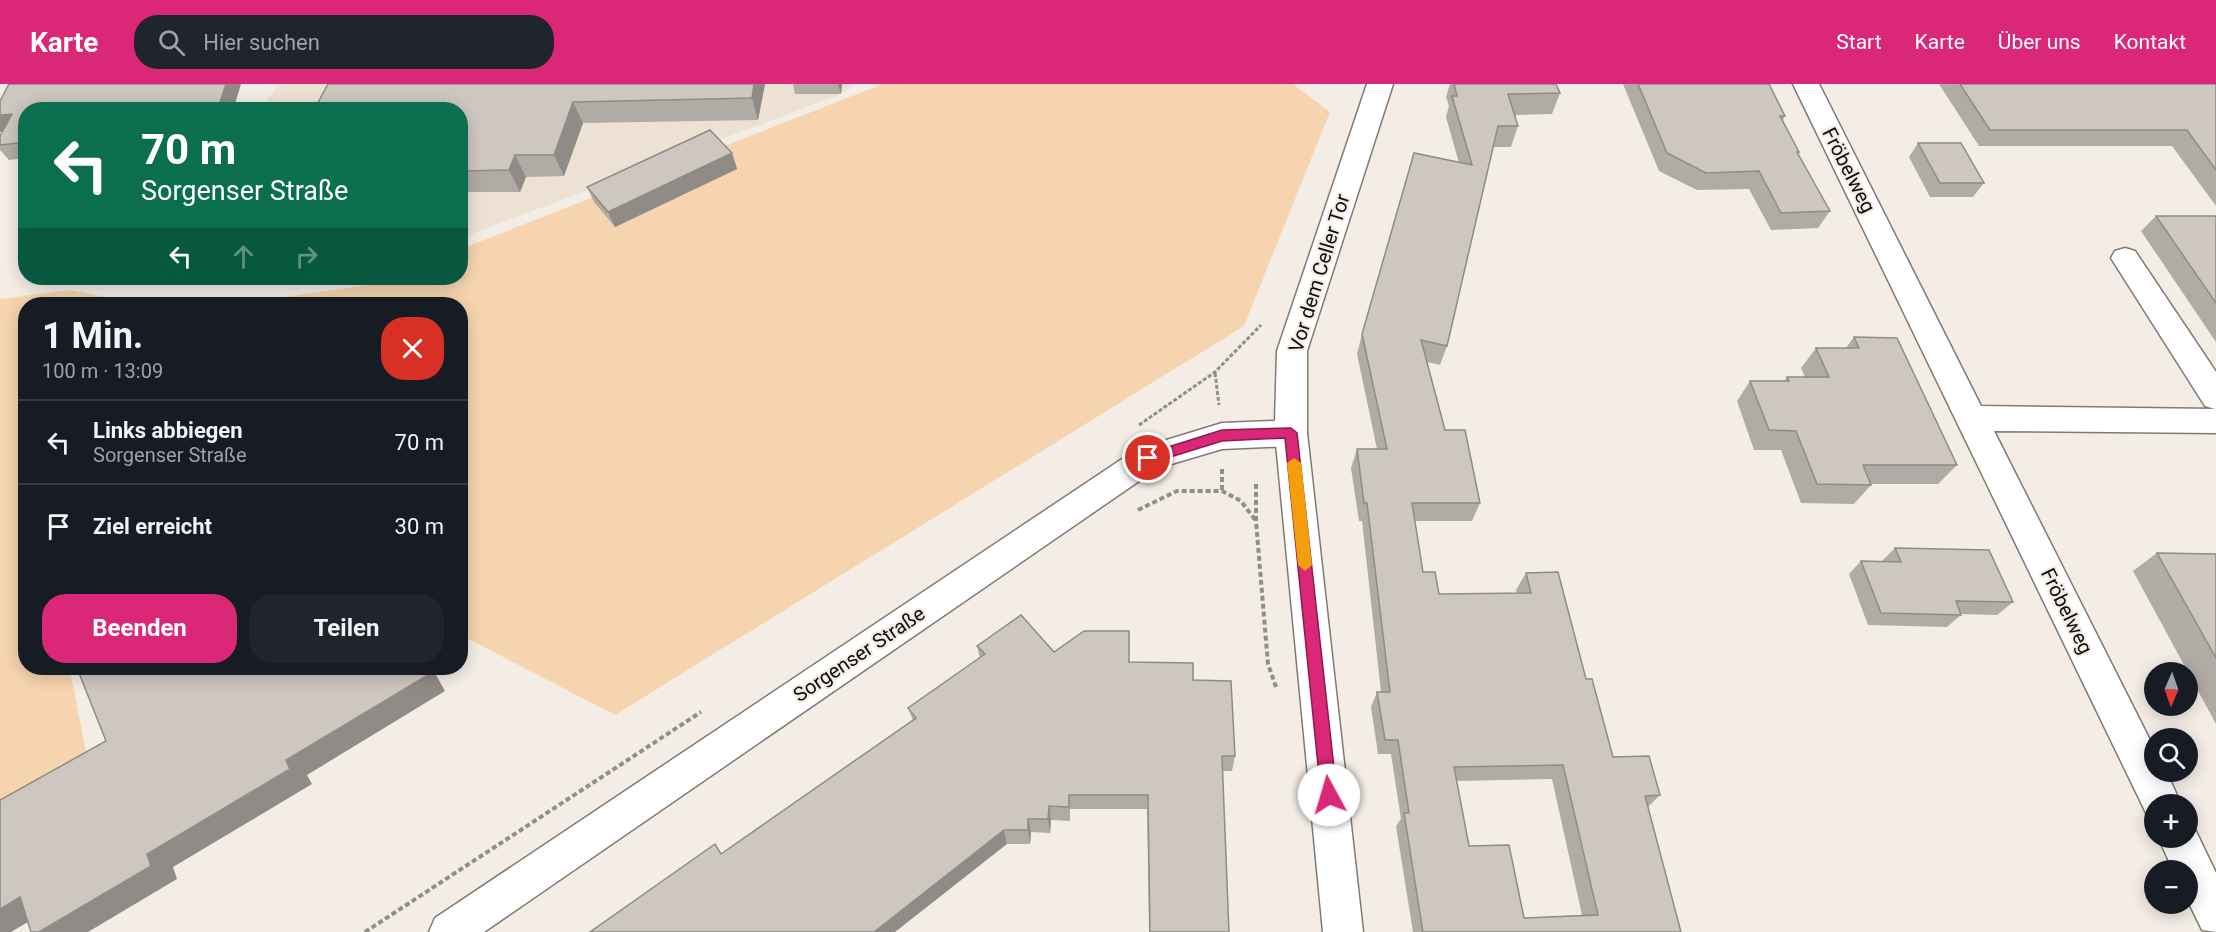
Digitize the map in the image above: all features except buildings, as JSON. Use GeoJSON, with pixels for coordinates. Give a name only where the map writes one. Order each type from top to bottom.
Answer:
{"type":"FeatureCollection","features":[{"type":"Feature","properties":{"kind":"street","name":"Vor dem Celler Tor"},"geometry":{"type":"LineString","coordinates":[[1343,932],[1291,433],[1289,391],[1292,351],[1380,84]]}},
{"type":"Feature","properties":{"kind":"street","name":"Fröbelweg"},"geometry":{"type":"LineString","coordinates":[[1806,84],[2157,794]]}},
{"type":"Feature","properties":{"kind":"street"},"geometry":{"type":"LineString","coordinates":[[2125,258],[2216,398]]}},
{"type":"Feature","properties":{"kind":"street"},"geometry":{"type":"LineString","coordinates":[[1973,418],[2216,421]]}},
{"type":"Feature","properties":{"kind":"street","name":"Sorgenser Straße"},"geometry":{"type":"LineString","coordinates":[[449,932],[1148,458],[1222,436],[1291,433]]}},
{"type":"Feature","properties":{"kind":"street"},"geometry":{"type":"LineString","coordinates":[[2183,848],[2216,916]]}},
{"type":"Feature","properties":{"kind":"path"},"geometry":{"type":"LineString","coordinates":[[1256,521],[1268,664]]}},
{"type":"Feature","properties":{"kind":"shaded area"},"geometry":{"type":"Polygon","coordinates":[[[278,84],[855,84],[841,94],[468,235],[468,102],[266,102],[278,84]]]}},
{"type":"Feature","properties":{"kind":"shaded area"},"geometry":{"type":"Polygon","coordinates":[[[883,84],[1293,84],[1330,112],[1244,326],[615,715],[468,639],[468,297],[284,297],[369,285],[468,285],[468,246],[883,84]]]}},
{"type":"Feature","properties":{"kind":"shaded area"},"geometry":{"type":"Polygon","coordinates":[[[70,290],[106,297],[18,297],[18,675],[71,675],[88,762],[0,816],[0,299],[70,290]]]}},
{"type":"Feature","properties":{"kind":"slow traffic"},"geometry":{"type":"LineString","coordinates":[[1294,463],[1305,565]]}},
{"type":"Feature","properties":{"kind":"route"},"geometry":{"type":"LineString","coordinates":[[1148,458],[1222,436],[1291,433],[1329,795]]}}]}
